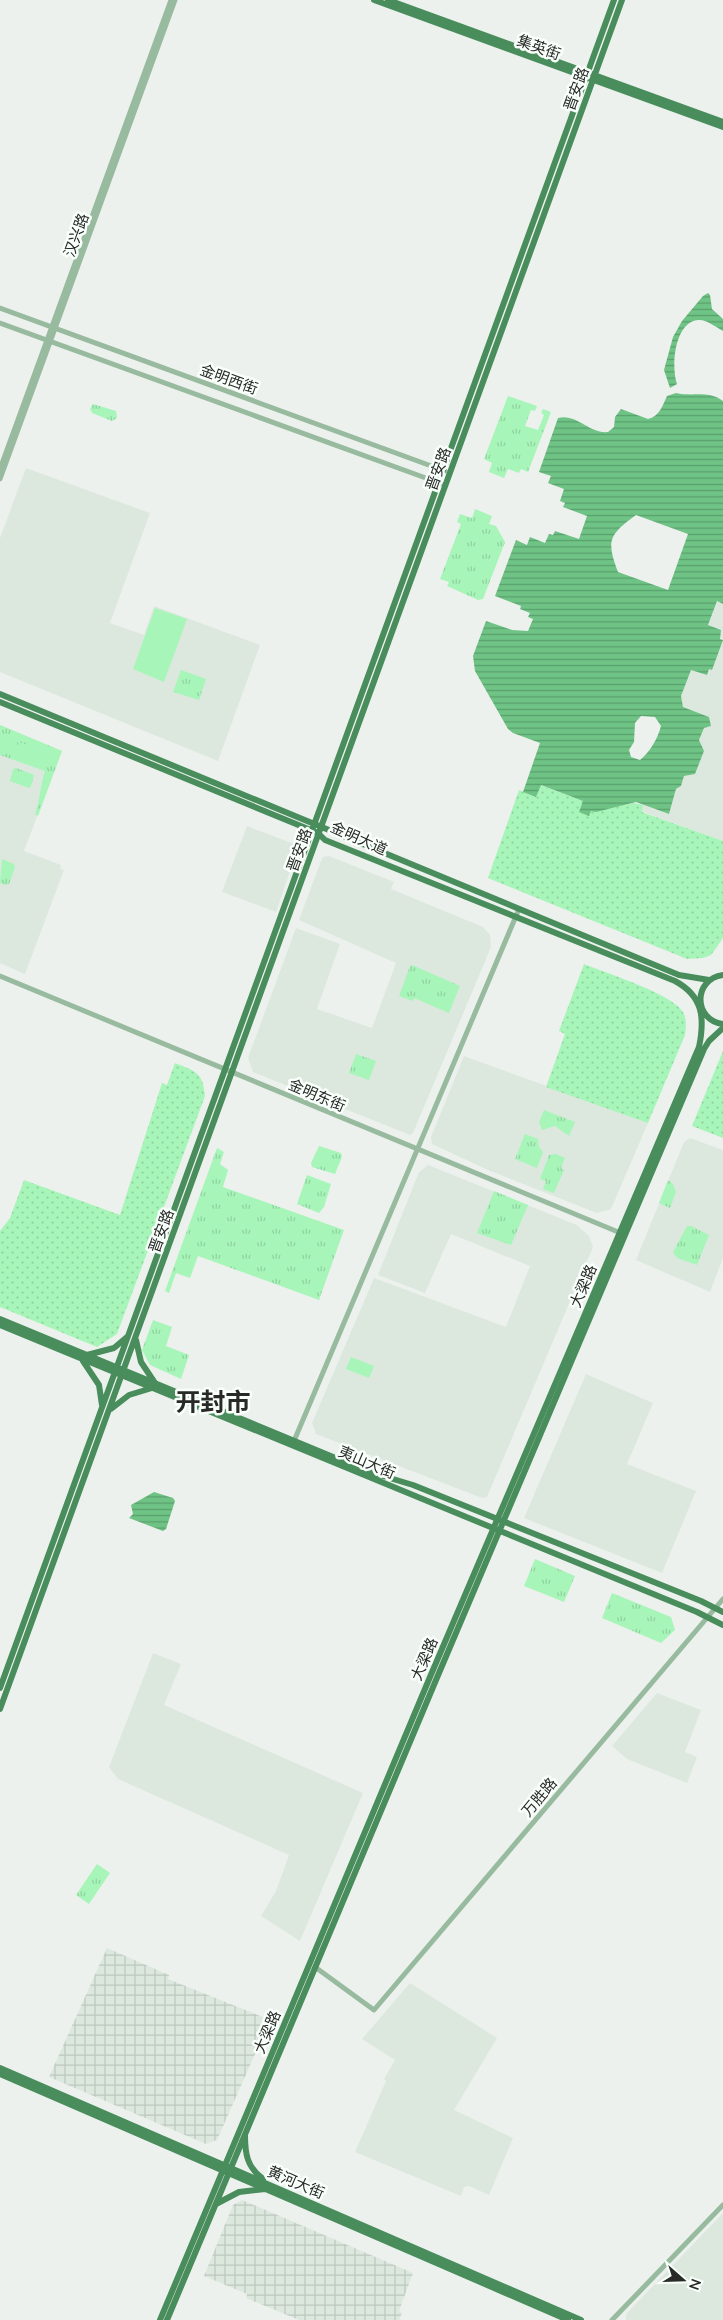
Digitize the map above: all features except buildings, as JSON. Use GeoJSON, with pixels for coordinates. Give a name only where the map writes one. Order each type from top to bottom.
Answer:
{"type":"FeatureCollection","features":[{"type":"Feature","properties":{"kind":"main road","name":"集英街"},"geometry":{"type":"LineString","coordinates":[[374,0],[723,122]]}},
{"type":"Feature","properties":{"kind":"main road","name":"集英街"},"geometry":{"type":"LineString","coordinates":[[388,0],[723,128]]}},
{"type":"Feature","properties":{"kind":"main road","name":"晋安路"},"geometry":{"type":"LineString","coordinates":[[0,1688],[120,1372],[590,76],[614,0]]}},
{"type":"Feature","properties":{"kind":"main road","name":"晋安路"},"geometry":{"type":"LineString","coordinates":[[590,76],[622,0]]}},
{"type":"Feature","properties":{"kind":"main road","name":"金明大道"},"geometry":{"type":"LineString","coordinates":[[0,694],[675,981],[687,989],[708,1018],[723,1024]]}},
{"type":"Feature","properties":{"kind":"main road","name":"金明大道"},"geometry":{"type":"LineString","coordinates":[[0,702],[316,828]]}},
{"type":"Feature","properties":{"kind":"main road","name":"金明大道"},"geometry":{"type":"LineString","coordinates":[[518,913],[678,976],[711,979],[723,975]]}},
{"type":"Feature","properties":{"kind":"main road"},"geometry":{"type":"LineString","coordinates":[[711,979],[723,970]]}},
{"type":"Feature","properties":{"kind":"main road","name":"大梁路"},"geometry":{"type":"LineString","coordinates":[[623,1234],[698,1047],[701,1027],[702,990],[711,979]]}},
{"type":"Feature","properties":{"kind":"main road","name":"大梁路"},"geometry":{"type":"LineString","coordinates":[[167,2320],[215,2205],[226,2169],[246,2131],[500,1520],[623,1234],[704,1049],[709,1041],[723,1028]]}},
{"type":"Feature","properties":{"kind":"main road","name":"夷山大街"},"geometry":{"type":"LineString","coordinates":[[0,1319],[83,1357]]}},
{"type":"Feature","properties":{"kind":"main road","name":"夷山大街"},"geometry":{"type":"LineString","coordinates":[[0,1325],[154,1386],[708,1617],[723,1625]]}},
{"type":"Feature","properties":{"kind":"main road"},"geometry":{"type":"LineString","coordinates":[[133,1336],[141,1362],[154,1386],[129,1395],[105,1411],[100,1385],[83,1357],[114,1348],[133,1336]]}},
{"type":"Feature","properties":{"kind":"main road","name":"夷山大街"},"geometry":{"type":"LineString","coordinates":[[154,1386],[500,1520],[723,1612]]}},
{"type":"Feature","properties":{"kind":"main road","name":"晋安路"},"geometry":{"type":"LineString","coordinates":[[0,1709],[105,1411]]}},
{"type":"Feature","properties":{"kind":"main road","name":"大梁路"},"geometry":{"type":"LineString","coordinates":[[160,2320],[226,2169],[496,1530]]}},
{"type":"Feature","properties":{"kind":"main road","name":"黄河大街"},"geometry":{"type":"LineString","coordinates":[[0,2068],[226,2169]]}},
{"type":"Feature","properties":{"kind":"main road","name":"黄河大街"},"geometry":{"type":"LineString","coordinates":[[0,2074],[269,2186],[581,2320]]}},
{"type":"Feature","properties":{"kind":"main road"},"geometry":{"type":"LineString","coordinates":[[246,2131],[248,2164],[269,2186]]}},
{"type":"Feature","properties":{"kind":"main road"},"geometry":{"type":"LineString","coordinates":[[215,2205],[239,2192],[269,2186]]}},
{"type":"Feature","properties":{"kind":"main road","name":"黄河大街"},"geometry":{"type":"LineString","coordinates":[[269,2186],[568,2320]]}},
{"type":"Feature","properties":{"kind":"street","name":"汉兴路"},"geometry":{"type":"LineString","coordinates":[[0,480],[171,0]]}},
{"type":"Feature","properties":{"kind":"street","name":"汉兴路"},"geometry":{"type":"LineString","coordinates":[[53,328],[175,0]]}},
{"type":"Feature","properties":{"kind":"street","name":"金明西街"},"geometry":{"type":"LineString","coordinates":[[0,308],[447,471]]}},
{"type":"Feature","properties":{"kind":"street","name":"金明西街"},"geometry":{"type":"LineString","coordinates":[[0,323],[442,483]]}},
{"type":"Feature","properties":{"kind":"street","name":"汉兴路"},"geometry":{"type":"LineString","coordinates":[[0,469],[49,341]]}},
{"type":"Feature","properties":{"kind":"street"},"geometry":{"type":"LineString","coordinates":[[294,1441],[518,913]]}},
{"type":"Feature","properties":{"kind":"street","name":"金明东街"},"geometry":{"type":"LineString","coordinates":[[0,976],[623,1234]]}},
{"type":"Feature","properties":{"kind":"street","name":"万胜路"},"geometry":{"type":"LineString","coordinates":[[314,1967],[374,2010],[723,1599]]}},
{"type":"Feature","properties":{"kind":"street"},"geometry":{"type":"LineString","coordinates":[[612,2320],[723,2205]]}},
{"type":"Feature","properties":{"kind":"shaded area"},"geometry":{"type":"Polygon","coordinates":[[[708,293],[712,309],[723,319],[723,331],[701,320],[690,323],[684,329],[676,347],[674,368],[677,384],[670,388],[664,370],[673,337],[682,321],[703,296],[708,293]]]}},
{"type":"Feature","properties":{"kind":"shaded area"},"geometry":{"type":"Polygon","coordinates":[[[676,393],[706,395],[723,401],[723,604],[717,601],[708,625],[721,630],[720,639],[723,640],[712,670],[709,669],[707,675],[691,670],[681,696],[683,707],[709,717],[711,726],[704,728],[699,740],[704,751],[695,774],[684,776],[681,786],[676,789],[669,814],[636,802],[596,812],[591,811],[589,816],[579,812],[583,801],[541,785],[536,797],[523,792],[540,743],[513,733],[508,729],[475,671],[473,656],[486,621],[512,630],[528,631],[533,619],[528,617],[530,613],[520,609],[521,606],[495,596],[516,540],[527,545],[530,537],[545,543],[549,534],[553,535],[555,531],[579,539],[587,516],[563,507],[565,503],[560,501],[564,489],[548,483],[551,476],[539,472],[558,418],[571,418],[595,430],[608,432],[614,427],[615,417],[621,409],[648,419],[652,418],[658,413],[667,396],[676,393]],[[636,515],[615,533],[612,539],[612,552],[618,572],[668,590],[688,534],[636,515]],[[641,716],[635,723],[634,742],[629,750],[631,757],[640,760],[653,744],[661,726],[655,717],[641,716]]]}},
{"type":"Feature","properties":{"kind":"shaded area"},"geometry":{"type":"Polygon","coordinates":[[[26,468],[150,513],[110,623],[144,635],[154,606],[260,645],[218,761],[0,672],[0,538],[26,468]]]}},
{"type":"Feature","properties":{"kind":"shaded area"},"geometry":{"type":"Polygon","coordinates":[[[717,601],[723,604],[723,640],[708,625],[717,601]]]}},
{"type":"Feature","properties":{"kind":"shaded area"},"geometry":{"type":"Polygon","coordinates":[[[723,640],[723,841],[641,811],[643,805],[669,814],[676,789],[681,786],[684,776],[695,774],[704,751],[699,740],[704,728],[710,726],[709,717],[683,707],[681,696],[691,669],[709,669],[723,640]]]}},
{"type":"Feature","properties":{"kind":"shaded area"},"geometry":{"type":"Polygon","coordinates":[[[0,725],[62,751],[24,851],[61,865],[60,869],[64,870],[25,974],[0,963],[0,725]]]}},
{"type":"Feature","properties":{"kind":"shaded area"},"geometry":{"type":"Polygon","coordinates":[[[247,826],[294,844],[297,851],[276,912],[222,892],[247,826]]]}},
{"type":"Feature","properties":{"kind":"shaded area"},"geometry":{"type":"Polygon","coordinates":[[[329,856],[394,882],[391,889],[483,927],[490,935],[491,947],[413,1133],[410,1135],[253,1072],[248,1058],[296,928],[340,944],[317,1009],[372,1028],[396,963],[299,920],[321,861],[323,857],[329,856]]]}},
{"type":"Feature","properties":{"kind":"shaded area"},"geometry":{"type":"Polygon","coordinates":[[[464,1056],[648,1123],[611,1209],[597,1213],[488,1170],[432,1144],[431,1137],[464,1056]]]}},
{"type":"Feature","properties":{"kind":"shaded area"},"geometry":{"type":"Polygon","coordinates":[[[690,1138],[723,1150],[723,1258],[710,1292],[636,1260],[684,1142],[690,1138]]]}},
{"type":"Feature","properties":{"kind":"shaded area"},"geometry":{"type":"Polygon","coordinates":[[[428,1165],[577,1225],[589,1236],[593,1247],[487,1497],[482,1498],[316,1434],[312,1423],[374,1278],[506,1327],[530,1266],[451,1234],[425,1293],[378,1275],[419,1172],[428,1165]]]}},
{"type":"Feature","properties":{"kind":"shaded area"},"geometry":{"type":"Polygon","coordinates":[[[586,1374],[653,1403],[627,1464],[696,1491],[662,1573],[524,1518],[586,1374]]]}},
{"type":"Feature","properties":{"kind":"shaded area"},"geometry":{"type":"Polygon","coordinates":[[[154,1492],[173,1498],[175,1501],[166,1529],[163,1531],[129,1518],[133,1514],[131,1505],[154,1492]]]}},
{"type":"Feature","properties":{"kind":"shaded area"},"geometry":{"type":"Polygon","coordinates":[[[153,1653],[181,1664],[164,1705],[363,1793],[300,1941],[261,1916],[276,1891],[289,1855],[118,1779],[109,1767],[153,1653]]]}},
{"type":"Feature","properties":{"kind":"shaded area"},"geometry":{"type":"Polygon","coordinates":[[[657,1693],[701,1710],[685,1752],[697,1757],[687,1783],[627,1759],[612,1746],[657,1693]]]}},
{"type":"Feature","properties":{"kind":"shaded area"},"geometry":{"type":"Polygon","coordinates":[[[107,1948],[169,1975],[168,1979],[270,2020],[217,2140],[206,2144],[49,2077],[107,1948]]]}},
{"type":"Feature","properties":{"kind":"shaded area"},"geometry":{"type":"Polygon","coordinates":[[[410,1983],[497,2038],[454,2110],[513,2138],[489,2195],[469,2186],[464,2187],[461,2196],[355,2152],[386,2081],[384,2079],[395,2060],[362,2039],[410,1983]]]}},
{"type":"Feature","properties":{"kind":"shaded area"},"geometry":{"type":"Polygon","coordinates":[[[242,2200],[413,2273],[399,2311],[402,2313],[399,2320],[299,2320],[246,2298],[247,2294],[204,2276],[233,2205],[242,2200]]]}},
{"type":"Feature","properties":{"kind":"shaded area"},"geometry":{"type":"Polygon","coordinates":[[[723,2213],[723,2320],[626,2320],[626,2314],[723,2213]]]}},
{"type":"Feature","properties":{"kind":"green space"},"geometry":{"type":"Polygon","coordinates":[[[508,396],[537,406],[535,411],[531,410],[525,426],[538,430],[544,415],[541,413],[543,409],[551,412],[528,472],[521,469],[519,473],[508,469],[504,478],[489,472],[492,463],[484,459],[508,396]]]}},
{"type":"Feature","properties":{"kind":"green space"},"geometry":{"type":"Polygon","coordinates":[[[93,404],[116,411],[117,418],[112,421],[92,413],[90,409],[93,404]]]}},
{"type":"Feature","properties":{"kind":"green space"},"geometry":{"type":"Polygon","coordinates":[[[475,509],[492,516],[489,524],[496,526],[505,542],[483,599],[478,600],[447,586],[449,582],[440,579],[461,524],[457,522],[460,514],[472,518],[475,509]]]}},
{"type":"Feature","properties":{"kind":"green space"},"geometry":{"type":"Polygon","coordinates":[[[155,608],[187,619],[164,682],[133,669],[155,608]]]}},
{"type":"Feature","properties":{"kind":"green space"},"geometry":{"type":"Polygon","coordinates":[[[181,670],[206,679],[199,700],[173,692],[181,670]]]}},
{"type":"Feature","properties":{"kind":"green space"},"geometry":{"type":"Polygon","coordinates":[[[0,725],[62,751],[38,816],[35,814],[45,771],[0,755],[0,725]]]}},
{"type":"Feature","properties":{"kind":"green space"},"geometry":{"type":"Polygon","coordinates":[[[19,742],[47,753],[41,767],[14,757],[19,742]]]}},
{"type":"Feature","properties":{"kind":"green space"},"geometry":{"type":"Polygon","coordinates":[[[16,768],[34,775],[29,788],[10,781],[13,769],[16,768]]]}},
{"type":"Feature","properties":{"kind":"green space"},"geometry":{"type":"Polygon","coordinates":[[[540,785],[583,801],[589,816],[590,811],[634,803],[643,805],[642,812],[723,841],[723,938],[711,955],[703,958],[687,959],[488,878],[519,790],[536,797],[540,785]]]}},
{"type":"Feature","properties":{"kind":"green space"},"geometry":{"type":"Polygon","coordinates":[[[2,859],[14,864],[15,867],[9,884],[6,885],[0,883],[2,859]]]}},
{"type":"Feature","properties":{"kind":"green space"},"geometry":{"type":"Polygon","coordinates":[[[584,964],[653,991],[677,1005],[683,1012],[686,1023],[685,1035],[648,1123],[546,1087],[565,1034],[559,1031],[584,964]]]}},
{"type":"Feature","properties":{"kind":"green space"},"geometry":{"type":"Polygon","coordinates":[[[412,965],[460,986],[449,1013],[414,998],[413,1001],[399,996],[412,965]]]}},
{"type":"Feature","properties":{"kind":"green space"},"geometry":{"type":"Polygon","coordinates":[[[723,1051],[723,1138],[692,1126],[723,1051]]]}},
{"type":"Feature","properties":{"kind":"green space"},"geometry":{"type":"Polygon","coordinates":[[[356,1054],[376,1061],[369,1080],[349,1073],[356,1054]]]}},
{"type":"Feature","properties":{"kind":"green space"},"geometry":{"type":"Polygon","coordinates":[[[175,1063],[188,1068],[200,1077],[205,1096],[117,1334],[97,1347],[0,1307],[0,1231],[10,1218],[24,1180],[120,1215],[162,1083],[167,1085],[175,1063]]]}},
{"type":"Feature","properties":{"kind":"green space"},"geometry":{"type":"Polygon","coordinates":[[[544,1110],[575,1122],[569,1136],[555,1126],[542,1130],[539,1122],[544,1110]]]}},
{"type":"Feature","properties":{"kind":"green space"},"geometry":{"type":"Polygon","coordinates":[[[525,1134],[538,1139],[539,1147],[543,1152],[537,1168],[515,1159],[525,1134]]]}},
{"type":"Feature","properties":{"kind":"green space"},"geometry":{"type":"Polygon","coordinates":[[[319,1146],[341,1153],[342,1157],[335,1174],[312,1167],[311,1163],[319,1146]]]}},
{"type":"Feature","properties":{"kind":"green space"},"geometry":{"type":"Polygon","coordinates":[[[217,1148],[224,1152],[220,1164],[228,1170],[223,1187],[344,1230],[319,1300],[198,1256],[190,1278],[176,1273],[169,1293],[165,1291],[217,1148]]]}},
{"type":"Feature","properties":{"kind":"green space"},"geometry":{"type":"Polygon","coordinates":[[[556,1154],[565,1158],[561,1168],[564,1170],[554,1193],[543,1189],[546,1181],[540,1179],[549,1155],[556,1154]]]}},
{"type":"Feature","properties":{"kind":"green space"},"geometry":{"type":"Polygon","coordinates":[[[307,1175],[331,1184],[324,1207],[319,1213],[297,1204],[307,1175]]]}},
{"type":"Feature","properties":{"kind":"green space"},"geometry":{"type":"Polygon","coordinates":[[[668,1180],[673,1184],[676,1192],[670,1208],[659,1203],[668,1180]]]}},
{"type":"Feature","properties":{"kind":"green space"},"geometry":{"type":"Polygon","coordinates":[[[494,1191],[528,1205],[511,1245],[477,1233],[494,1191]]]}},
{"type":"Feature","properties":{"kind":"green space"},"geometry":{"type":"Polygon","coordinates":[[[687,1226],[691,1226],[709,1235],[697,1265],[677,1258],[673,1252],[687,1226]]]}},
{"type":"Feature","properties":{"kind":"green space"},"geometry":{"type":"Polygon","coordinates":[[[153,1320],[172,1327],[166,1346],[189,1355],[181,1379],[150,1365],[142,1350],[153,1320]]]}},
{"type":"Feature","properties":{"kind":"green space"},"geometry":{"type":"Polygon","coordinates":[[[351,1357],[374,1366],[369,1378],[346,1369],[351,1357]]]}},
{"type":"Feature","properties":{"kind":"green space"},"geometry":{"type":"Polygon","coordinates":[[[535,1559],[575,1576],[564,1602],[524,1586],[535,1559]]]}},
{"type":"Feature","properties":{"kind":"green space"},"geometry":{"type":"Polygon","coordinates":[[[612,1593],[671,1617],[675,1630],[661,1643],[602,1618],[612,1593]]]}},
{"type":"Feature","properties":{"kind":"green space"},"geometry":{"type":"Polygon","coordinates":[[[97,1864],[110,1873],[89,1904],[76,1895],[97,1864]]]}},
{"type":"Feature","properties":{"kind":"district","name":"开封市"},"geometry":{"type":"Point","coordinates":[213,1401]}}]}
